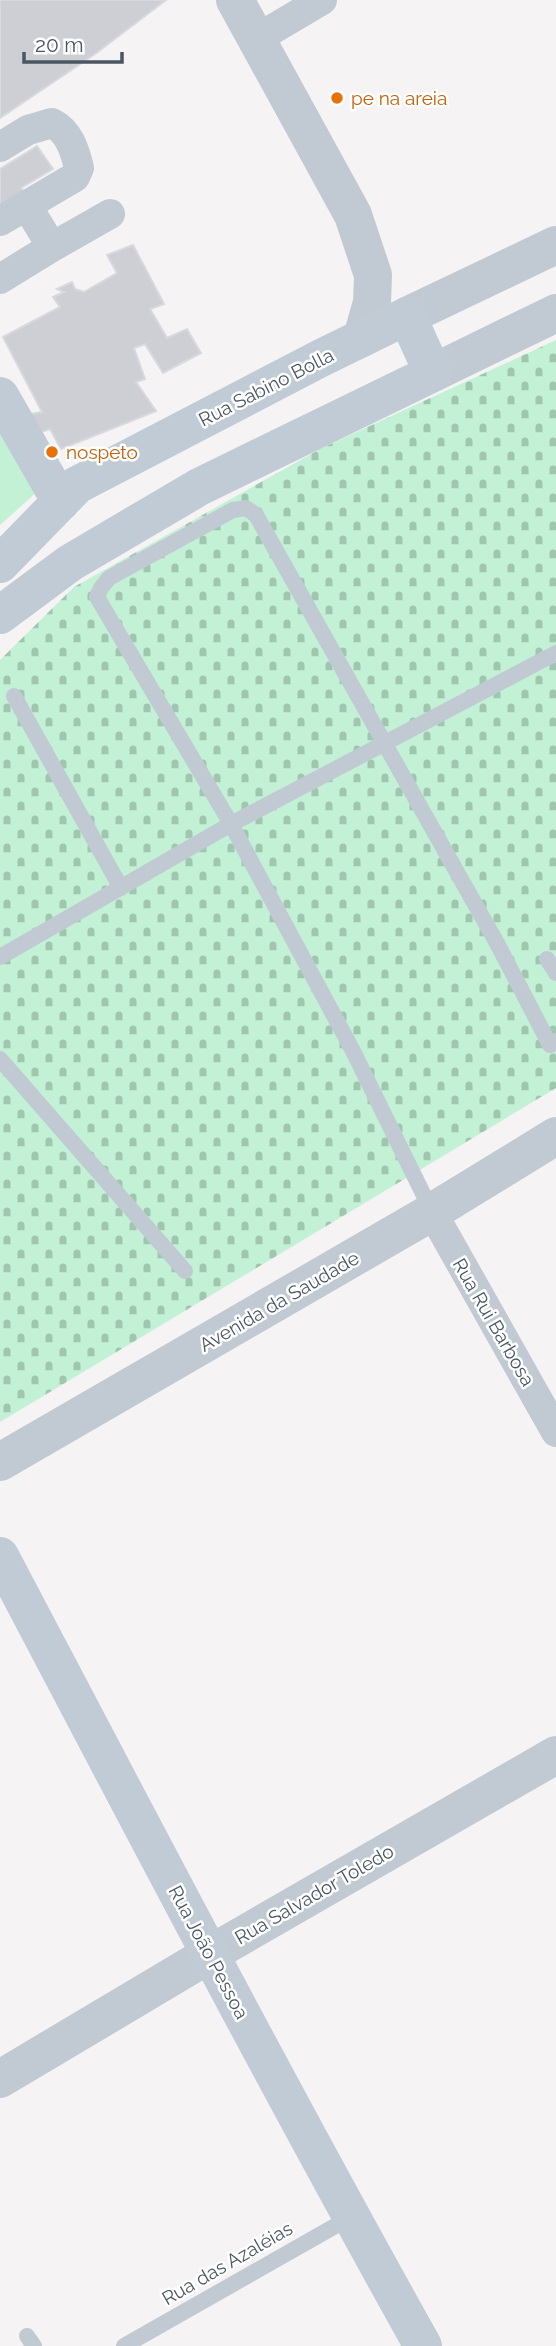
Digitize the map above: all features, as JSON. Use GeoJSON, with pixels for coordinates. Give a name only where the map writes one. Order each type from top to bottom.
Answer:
{"type":"FeatureCollection","features":[{"type":"Feature","properties":{"kind":"main road","name":"Rua Sabino Bolla"},"geometry":{"type":"LineString","coordinates":[[0,564],[61,502],[407,316]]}},
{"type":"Feature","properties":{"kind":"main road"},"geometry":{"type":"LineString","coordinates":[[0,615],[53,576],[199,487],[433,373],[407,316]]}},
{"type":"Feature","properties":{"kind":"main road"},"geometry":{"type":"LineString","coordinates":[[0,396],[61,502],[54,536],[58,555],[53,576]]}},
{"type":"Feature","properties":{"kind":"main road"},"geometry":{"type":"LineString","coordinates":[[61,502],[74,502],[76,514],[87,528],[97,532],[123,532]]}},
{"type":"Feature","properties":{"kind":"main road","name":"Rua João Pessoa"},"geometry":{"type":"LineString","coordinates":[[0,1556],[210,1954],[423,2346]]}},
{"type":"Feature","properties":{"kind":"street"},"geometry":{"type":"LineString","coordinates":[[235,0],[353,215],[373,275],[372,302],[362,338]]}},
{"type":"Feature","properties":{"kind":"street"},"geometry":{"type":"LineString","coordinates":[[256,39],[322,0]]}},
{"type":"Feature","properties":{"kind":"street"},"geometry":{"type":"LineString","coordinates":[[0,147],[28,130],[52,123],[61,127],[75,150],[79,168],[75,177],[0,221]]}},
{"type":"Feature","properties":{"kind":"street"},"geometry":{"type":"LineString","coordinates":[[27,206],[52,247]]}},
{"type":"Feature","properties":{"kind":"street"},"geometry":{"type":"LineString","coordinates":[[0,279],[110,214]]}},
{"type":"Feature","properties":{"kind":"street","name":"Rua Sabino Bolla"},"geometry":{"type":"LineString","coordinates":[[407,316],[556,245]]}},
{"type":"Feature","properties":{"kind":"street"},"geometry":{"type":"LineString","coordinates":[[433,373],[556,313]]}},
{"type":"Feature","properties":{"kind":"street","name":"Avenida da Saudade"},"geometry":{"type":"LineString","coordinates":[[0,1462],[432,1212],[556,1136]]}},
{"type":"Feature","properties":{"kind":"street","name":"Rua Rui Barbosa"},"geometry":{"type":"LineString","coordinates":[[432,1212],[556,1432]]}},
{"type":"Feature","properties":{"kind":"street","name":"Rua Salvador Toledo"},"geometry":{"type":"LineString","coordinates":[[0,2079],[210,1954],[556,1755]]}},
{"type":"Feature","properties":{"kind":"lane"},"geometry":{"type":"LineString","coordinates":[[432,1212],[354,1051],[231,824],[97,597],[109,578],[233,510],[246,508],[256,515],[498,946],[550,1045],[556,1041]]}},
{"type":"Feature","properties":{"kind":"lane"},"geometry":{"type":"LineString","coordinates":[[0,957],[231,824],[556,653]]}},
{"type":"Feature","properties":{"kind":"lane"},"geometry":{"type":"LineString","coordinates":[[13,696],[121,888]]}},
{"type":"Feature","properties":{"kind":"lane"},"geometry":{"type":"LineString","coordinates":[[547,958],[556,973]]}},
{"type":"Feature","properties":{"kind":"lane"},"geometry":{"type":"LineString","coordinates":[[0,1059],[185,1271]]}},
{"type":"Feature","properties":{"kind":"lane","name":"Rua das Azaléias"},"geometry":{"type":"LineString","coordinates":[[124,2346],[351,2217]]}},
{"type":"Feature","properties":{"kind":"green space"},"geometry":{"type":"Polygon","coordinates":[[[556,340],[556,1088],[0,1422],[0,660],[74,587],[322,448],[556,340]]]}},
{"type":"Feature","properties":{"kind":"green space"},"geometry":{"type":"Polygon","coordinates":[[[0,420],[39,490],[0,525],[0,420]]]}},
{"type":"Feature","properties":{"kind":"building"},"geometry":{"type":"Polygon","coordinates":[[[0,0],[166,0],[95,54],[0,118],[0,0]]]}},
{"type":"Feature","properties":{"kind":"building"},"geometry":{"type":"Polygon","coordinates":[[[37,146],[53,169],[21,188],[26,194],[0,207],[0,169],[37,146]]]}},
{"type":"Feature","properties":{"kind":"building"},"geometry":{"type":"Polygon","coordinates":[[[133,245],[164,304],[150,309],[167,338],[187,329],[201,353],[163,373],[145,344],[134,348],[145,379],[136,382],[156,411],[61,449],[50,429],[35,434],[25,415],[42,412],[3,337],[60,307],[53,297],[64,292],[57,289],[72,282],[75,289],[84,292],[117,273],[107,255],[133,245]]]}},
{"type":"Feature","properties":{"kind":"place","name":"pe na areia"},"geometry":{"type":"Point","coordinates":[337,98]}},
{"type":"Feature","properties":{"kind":"place","name":"nospeto"},"geometry":{"type":"Point","coordinates":[52,452]}}]}
